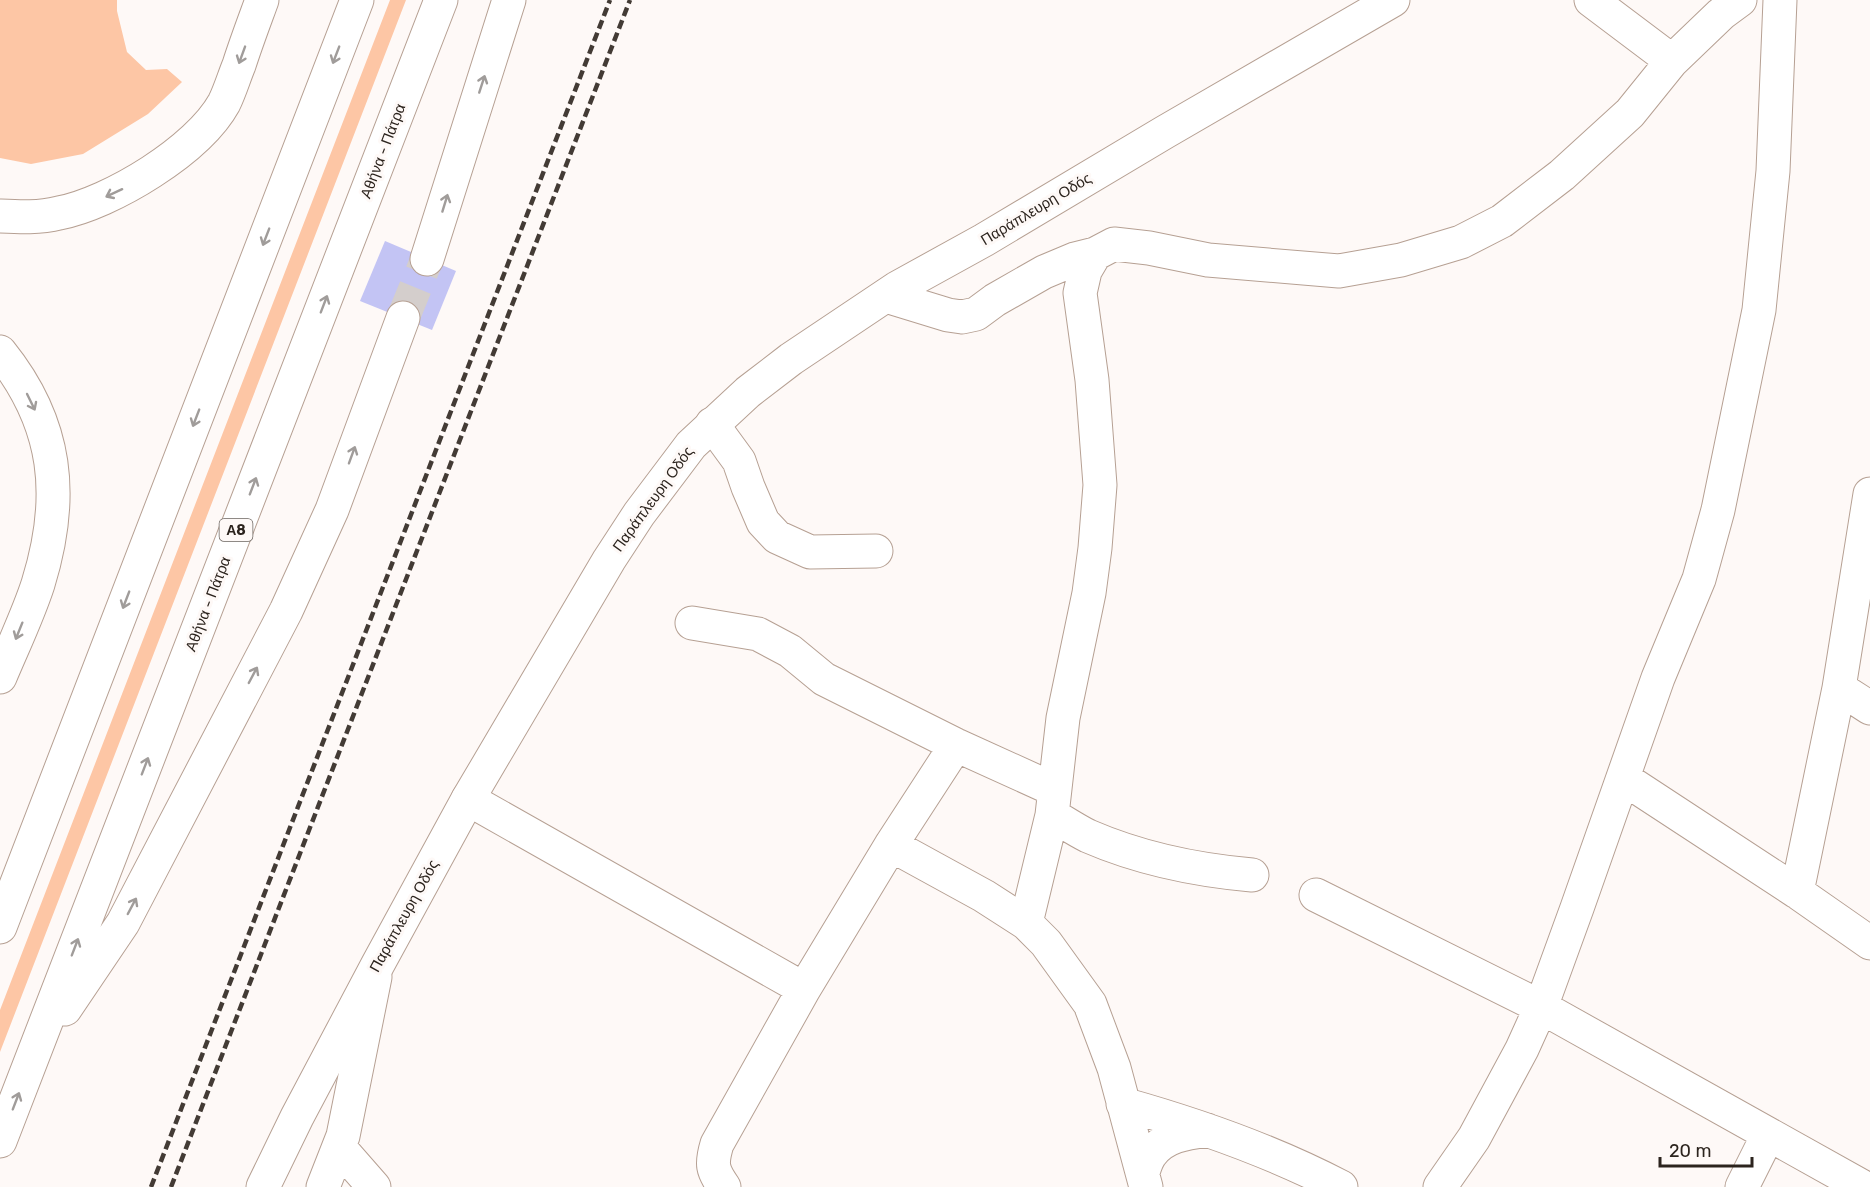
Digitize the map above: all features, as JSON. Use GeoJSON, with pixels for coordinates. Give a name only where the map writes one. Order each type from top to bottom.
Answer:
{"type":"FeatureCollection","features":[{"type":"Feature","properties":{"kind":"main road"},"geometry":{"type":"LineString","coordinates":[[0,216],[28,218],[61,213],[93,203],[125,188],[190,142],[223,104],[262,0]]}},
{"type":"Feature","properties":{"kind":"main road"},"geometry":{"type":"LineString","coordinates":[[0,927],[357,0]]}},
{"type":"Feature","properties":{"kind":"main road","name":"Αθήνα - Πάτρα"},"geometry":{"type":"LineString","coordinates":[[0,1141],[441,0]]}},
{"type":"Feature","properties":{"kind":"main road"},"geometry":{"type":"LineString","coordinates":[[427,259],[509,0]]}},
{"type":"Feature","properties":{"kind":"main road","name":"Παράπλευρη Οδός"},"geometry":{"type":"LineString","coordinates":[[263,1187],[297,1117],[468,799],[609,560],[639,514],[691,445],[748,392],[791,359],[886,296],[1393,0]]}},
{"type":"Feature","properties":{"kind":"main road"},"geometry":{"type":"LineString","coordinates":[[1591,0],[1672,61]]}},
{"type":"Feature","properties":{"kind":"main road"},"geometry":{"type":"LineString","coordinates":[[886,296],[948,315],[962,317],[976,314],[995,300],[1044,272],[1075,259],[1095,254],[1114,244],[1149,248],[1208,260],[1339,271],[1401,260],[1461,242],[1502,221],[1562,175],[1630,113],[1672,61],[1720,15],[1740,0]]}},
{"type":"Feature","properties":{"kind":"main road"},"geometry":{"type":"LineString","coordinates":[[1440,1187],[1473,1138],[1522,1048],[1541,1007],[1658,678],[1699,579],[1718,510],[1759,310],[1773,171],[1780,0]]}},
{"type":"Feature","properties":{"kind":"main road"},"geometry":{"type":"LineString","coordinates":[[1026,923],[1052,802],[1062,718],[1089,593],[1096,538],[1100,485],[1092,380],[1080,293],[1085,271],[1095,254]]}},
{"type":"Feature","properties":{"kind":"main road"},"geometry":{"type":"LineString","coordinates":[[31,1061],[123,923],[286,611],[332,510],[403,318]]}},
{"type":"Feature","properties":{"kind":"main road"},"geometry":{"type":"LineString","coordinates":[[0,352],[14,370],[38,415],[52,460],[54,484],[54,507],[49,546],[37,586],[0,677]]}},
{"type":"Feature","properties":{"kind":"main road"},"geometry":{"type":"LineString","coordinates":[[712,424],[739,461],[764,522],[777,537],[810,552],[876,552]]}},
{"type":"Feature","properties":{"kind":"main road"},"geometry":{"type":"LineString","coordinates":[[1797,892],[1839,688],[1870,494]]}},
{"type":"Feature","properties":{"kind":"main road"},"geometry":{"type":"LineString","coordinates":[[693,623],[758,634],[790,651],[824,679],[956,746],[1052,802],[1087,835],[1171,864],[1252,875]]}},
{"type":"Feature","properties":{"kind":"main road"},"geometry":{"type":"LineString","coordinates":[[1839,688],[1870,708]]}},
{"type":"Feature","properties":{"kind":"main road"},"geometry":{"type":"LineString","coordinates":[[724,1187],[716,1176],[712,1162],[717,1144],[804,989],[891,845],[956,746]]}},
{"type":"Feature","properties":{"kind":"main road"},"geometry":{"type":"LineString","coordinates":[[1623,778],[1797,892],[1870,943]]}},
{"type":"Feature","properties":{"kind":"main road"},"geometry":{"type":"LineString","coordinates":[[468,799],[804,989]]}},
{"type":"Feature","properties":{"kind":"main road"},"geometry":{"type":"LineString","coordinates":[[891,845],[984,896],[1026,923],[1046,943],[1090,1004],[1114,1068],[1144,1179]]}},
{"type":"Feature","properties":{"kind":"main road"},"geometry":{"type":"LineString","coordinates":[[1316,895],[1541,1007],[1863,1187]]}},
{"type":"Feature","properties":{"kind":"main road"},"geometry":{"type":"LineString","coordinates":[[323,1187],[343,1136],[378,964]]}},
{"type":"Feature","properties":{"kind":"main road"},"geometry":{"type":"LineString","coordinates":[[1123,1104],[1178,1119],[1255,1146],[1341,1187]]}},
{"type":"Feature","properties":{"kind":"main road"},"geometry":{"type":"LineString","coordinates":[[1144,1179],[1150,1154],[1167,1139],[1185,1133],[1207,1130]]}},
{"type":"Feature","properties":{"kind":"main road"},"geometry":{"type":"LineString","coordinates":[[1742,1187],[1768,1135]]}},
{"type":"Feature","properties":{"kind":"main road"},"geometry":{"type":"LineString","coordinates":[[339,1147],[374,1187]]}},
{"type":"Feature","properties":{"kind":"shaded area"},"geometry":{"type":"Polygon","coordinates":[[[0,0],[117,0],[117,11],[127,52],[146,70],[167,69],[182,82],[148,114],[83,154],[31,164],[0,158],[0,0]]]}},
{"type":"Feature","properties":{"kind":"shaded area"},"geometry":{"type":"Polygon","coordinates":[[[390,0],[406,0],[0,1052],[0,1010],[390,0]]]}},
{"type":"Feature","properties":{"kind":"building"},"geometry":{"type":"Polygon","coordinates":[[[385,241],[456,271],[432,330],[360,301],[385,241]]]}},
{"type":"Feature","properties":{"kind":"tunnel"},"geometry":{"type":"LineString","coordinates":[[403,318],[427,259]]}},
{"type":"Feature","properties":{"kind":"railway"},"geometry":{"type":"LineString","coordinates":[[151,1187],[610,0]]}},
{"type":"Feature","properties":{"kind":"railway"},"geometry":{"type":"LineString","coordinates":[[171,1187],[630,0]]}}]}
